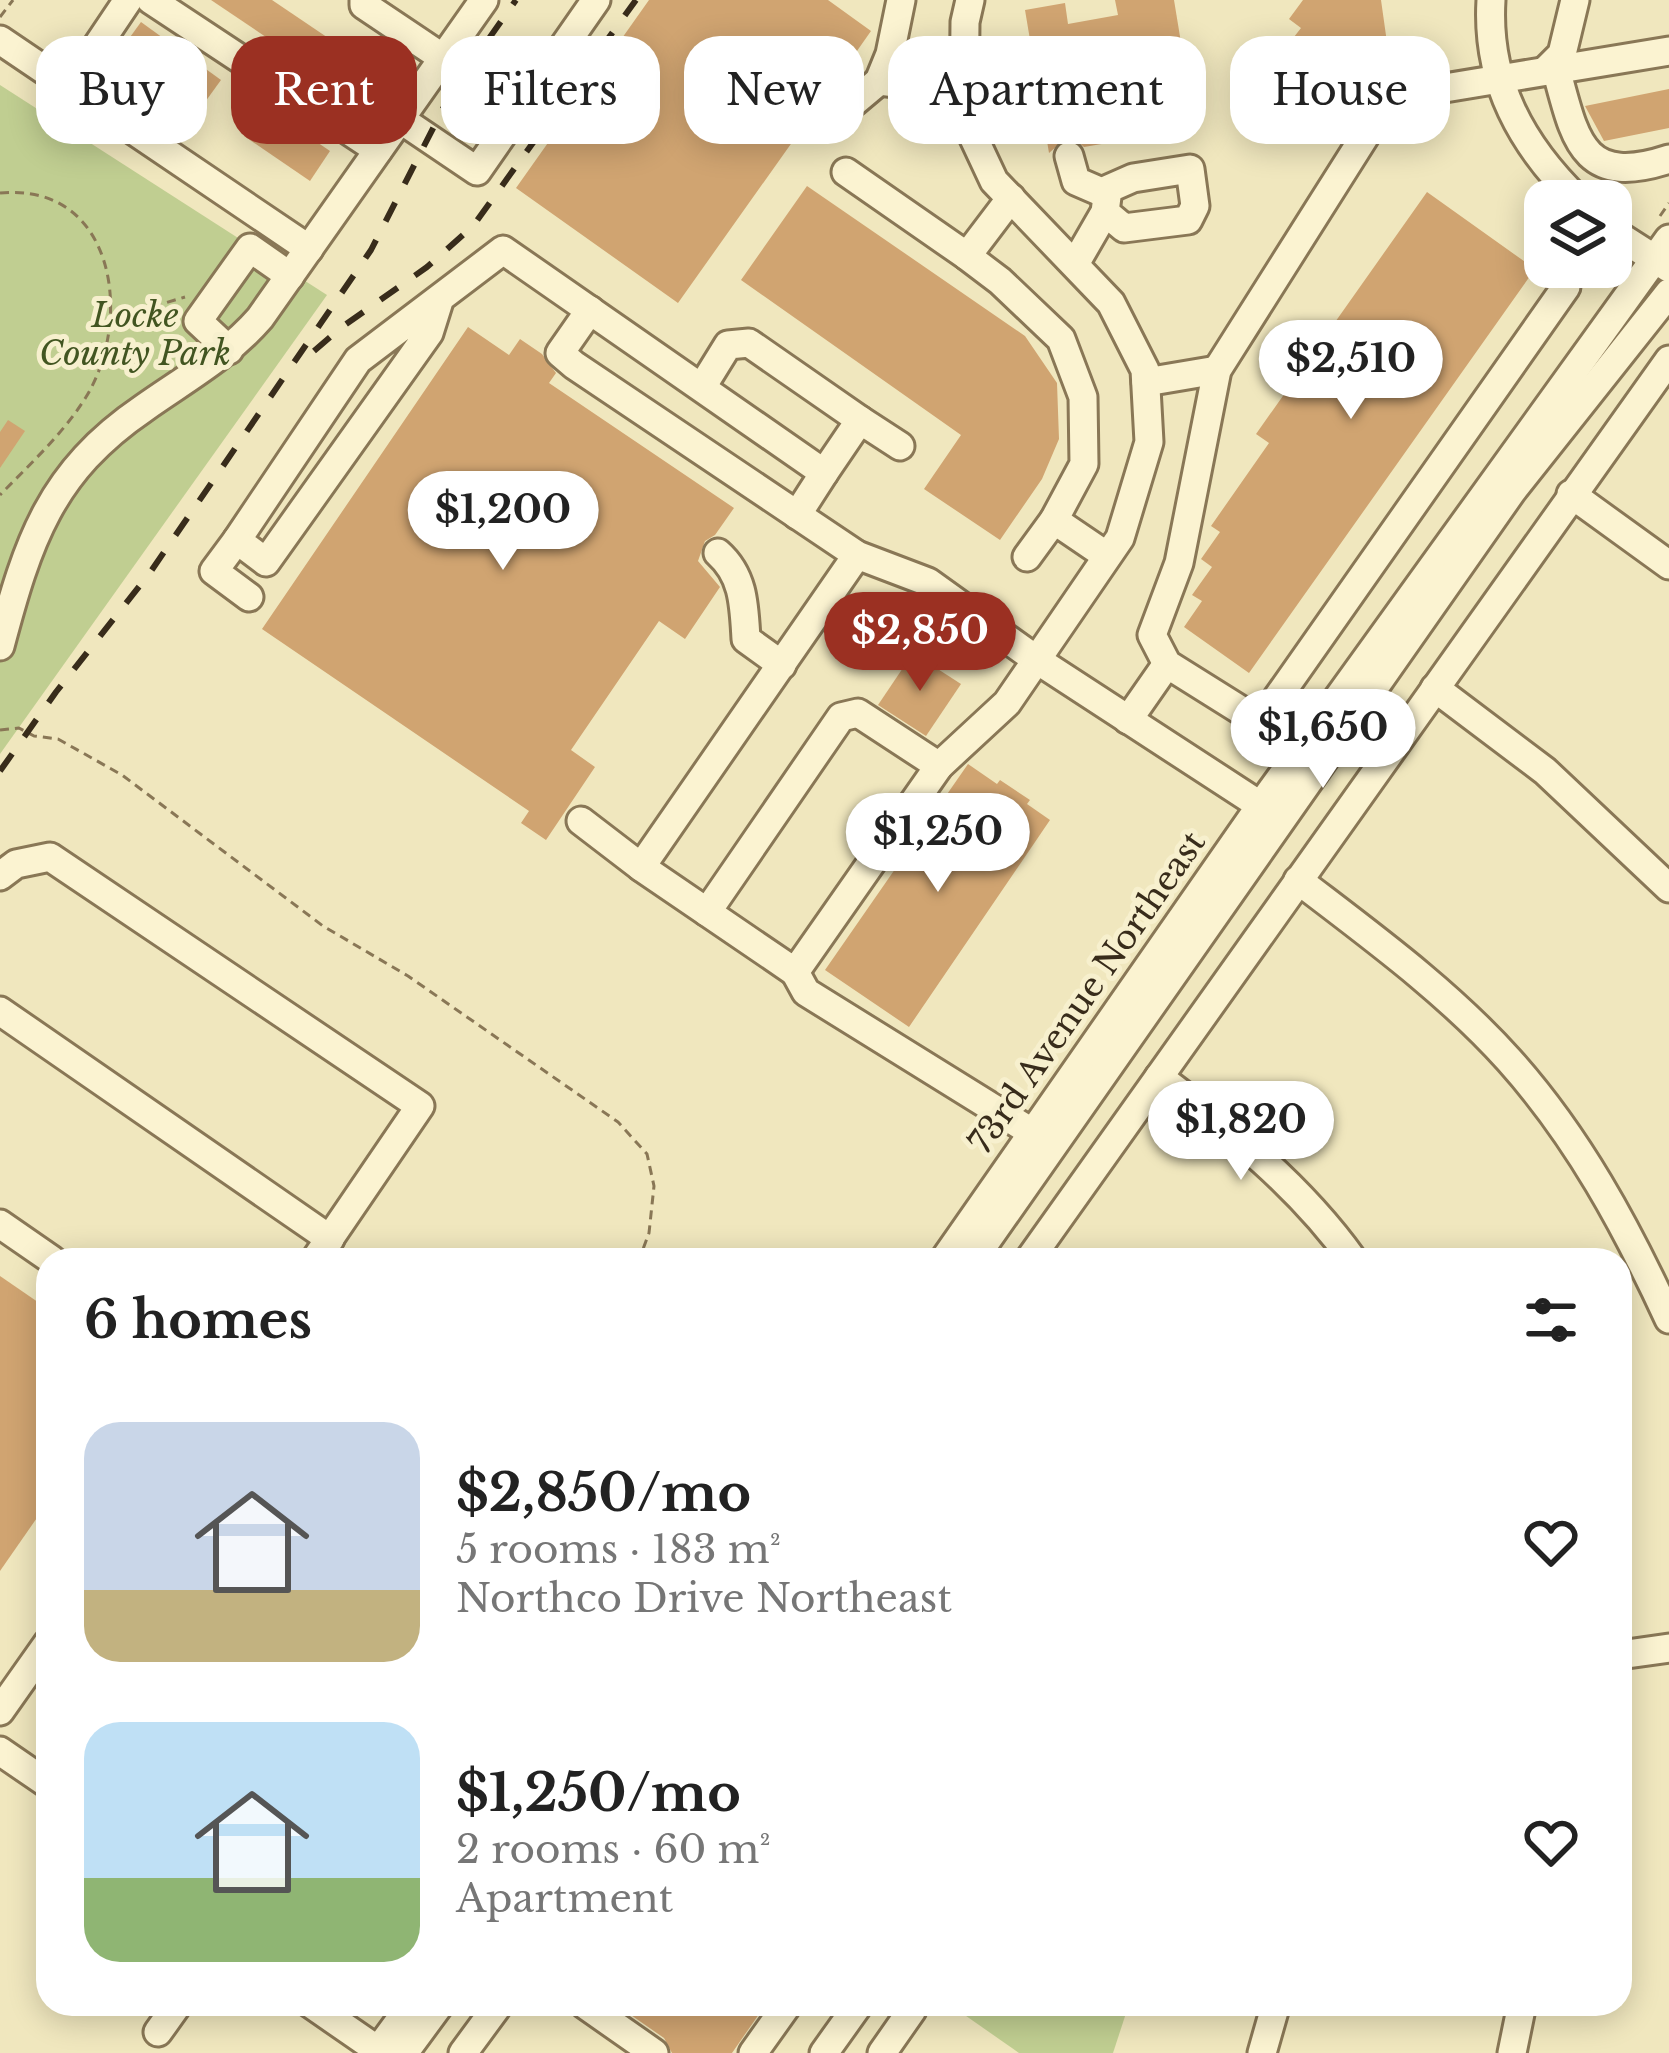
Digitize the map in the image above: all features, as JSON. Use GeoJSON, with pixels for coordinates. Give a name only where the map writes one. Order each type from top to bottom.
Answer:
{"type":"FeatureCollection","features":[{"type":"Feature","properties":{"kind":"street"},"geometry":{"type":"LineString","coordinates":[[104,36],[128,0]]}},
{"type":"Feature","properties":{"kind":"street"},"geometry":{"type":"LineString","coordinates":[[151,0],[378,150]]}},
{"type":"Feature","properties":{"kind":"street"},"geometry":{"type":"LineString","coordinates":[[459,36],[484,0]]}},
{"type":"Feature","properties":{"kind":"street"},"geometry":{"type":"LineString","coordinates":[[417,130],[477,171],[596,0]]}},
{"type":"Feature","properties":{"kind":"street"},"geometry":{"type":"LineString","coordinates":[[864,94],[879,81],[890,54],[901,0]]}},
{"type":"Feature","properties":{"kind":"street"},"geometry":{"type":"LineString","coordinates":[[965,36],[970,0]]}},
{"type":"Feature","properties":{"kind":"street"},"geometry":{"type":"LineString","coordinates":[[1491,0],[1500,81],[1519,131],[1557,180]]}},
{"type":"Feature","properties":{"kind":"street"},"geometry":{"type":"LineString","coordinates":[[1551,70],[1562,54],[1575,0]]}},
{"type":"Feature","properties":{"kind":"street"},"geometry":{"type":"LineString","coordinates":[[378,5],[441,56]]}},
{"type":"Feature","properties":{"kind":"street"},"geometry":{"type":"LineString","coordinates":[[0,21],[36,56]]}},
{"type":"Feature","properties":{"kind":"street"},"geometry":{"type":"LineString","coordinates":[[1450,89],[1669,51]]}},
{"type":"Feature","properties":{"kind":"street"},"geometry":{"type":"LineString","coordinates":[[417,95],[441,61]]}},
{"type":"Feature","properties":{"kind":"street"},"geometry":{"type":"LineString","coordinates":[[1551,70],[1574,135],[1597,161],[1617,168],[1669,159]]}},
{"type":"Feature","properties":{"kind":"street"},"geometry":{"type":"LineString","coordinates":[[879,81],[888,82]]}},
{"type":"Feature","properties":{"kind":"street"},"geometry":{"type":"LineString","coordinates":[[152,144],[309,249]]}},
{"type":"Feature","properties":{"kind":"street"},"geometry":{"type":"LineString","coordinates":[[0,646],[35,528],[73,471],[125,422],[229,350],[260,318],[382,144]]}},
{"type":"Feature","properties":{"kind":"street"},"geometry":{"type":"LineString","coordinates":[[795,973],[939,766],[1006,703],[1120,538],[1149,442],[1145,370],[1111,303],[994,182],[976,144]]}},
{"type":"Feature","properties":{"kind":"street"},"geometry":{"type":"LineString","coordinates":[[1360,144],[1217,370],[1180,563],[1152,635],[1168,664],[1250,716],[1271,707],[1565,288]]}},
{"type":"Feature","properties":{"kind":"street"},"geometry":{"type":"LineString","coordinates":[[1069,156],[1076,181],[1106,203],[1075,264]]}},
{"type":"Feature","properties":{"kind":"street"},"geometry":{"type":"LineString","coordinates":[[846,172],[1000,281],[1061,339],[1083,398],[1084,464],[1054,520],[1027,557]]}},
{"type":"Feature","properties":{"kind":"street"},"geometry":{"type":"LineString","coordinates":[[967,256],[1011,198]]}},
{"type":"Feature","properties":{"kind":"street"},"geometry":{"type":"LineString","coordinates":[[1632,241],[1664,255]]}},
{"type":"Feature","properties":{"kind":"street"},"geometry":{"type":"LineString","coordinates":[[229,350],[198,321],[250,248],[290,276]]}},
{"type":"Feature","properties":{"kind":"street"},"geometry":{"type":"LineString","coordinates":[[249,597],[214,572],[358,360],[503,250],[824,473]]}},
{"type":"Feature","properties":{"kind":"street","name":"73rd Avenue Northeast"},"geometry":{"type":"LineString","coordinates":[[981,1248],[1273,813],[1664,255]]}},
{"type":"Feature","properties":{"kind":"street","name":"73rd Avenue Northeast"},"geometry":{"type":"LineString","coordinates":[[1479,520],[1669,293]]}},
{"type":"Feature","properties":{"kind":"street"},"geometry":{"type":"LineString","coordinates":[[237,540],[266,562],[429,333],[440,298]]}},
{"type":"Feature","properties":{"kind":"street"},"geometry":{"type":"LineString","coordinates":[[590,310],[560,353],[857,555],[928,582],[1034,658],[1273,813]]}},
{"type":"Feature","properties":{"kind":"street"},"geometry":{"type":"LineString","coordinates":[[702,387],[728,345],[749,343],[900,446]]}},
{"type":"Feature","properties":{"kind":"street"},"geometry":{"type":"LineString","coordinates":[[1038,1248],[1669,360]]}},
{"type":"Feature","properties":{"kind":"street"},"geometry":{"type":"LineString","coordinates":[[1146,382],[1217,370]]}},
{"type":"Feature","properties":{"kind":"street"},"geometry":{"type":"LineString","coordinates":[[796,515],[860,420]]}},
{"type":"Feature","properties":{"kind":"street"},"geometry":{"type":"LineString","coordinates":[[1431,484],[1479,520]]}},
{"type":"Feature","properties":{"kind":"street"},"geometry":{"type":"LineString","coordinates":[[1571,494],[1669,565]]}},
{"type":"Feature","properties":{"kind":"street"},"geometry":{"type":"LineString","coordinates":[[1054,520],[1107,556]]}},
{"type":"Feature","properties":{"kind":"street"},"geometry":{"type":"LineString","coordinates":[[718,553],[729,563],[743,593],[746,639],[782,665]]}},
{"type":"Feature","properties":{"kind":"street"},"geometry":{"type":"LineString","coordinates":[[641,867],[857,555]]}},
{"type":"Feature","properties":{"kind":"street"},"geometry":{"type":"LineString","coordinates":[[1128,720],[1168,664]]}},
{"type":"Feature","properties":{"kind":"street"},"geometry":{"type":"LineString","coordinates":[[1435,688],[1545,771],[1669,888]]}},
{"type":"Feature","properties":{"kind":"street"},"geometry":{"type":"LineString","coordinates":[[706,912],[841,717],[858,713],[939,766]]}},
{"type":"Feature","properties":{"kind":"street","name":"73rd Avenue Northeast"},"geometry":{"type":"LineString","coordinates":[[952,1248],[1273,813]]}},
{"type":"Feature","properties":{"kind":"street"},"geometry":{"type":"LineString","coordinates":[[581,821],[795,973],[806,992],[1033,1133]]}},
{"type":"Feature","properties":{"kind":"street"},"geometry":{"type":"LineString","coordinates":[[0,876],[16,865],[50,857],[420,1106],[323,1248]]}},
{"type":"Feature","properties":{"kind":"street"},"geometry":{"type":"LineString","coordinates":[[1298,880],[1407,963],[1509,1060],[1595,1175],[1669,1319]]}},
{"type":"Feature","properties":{"kind":"street"},"geometry":{"type":"LineString","coordinates":[[0,1011],[319,1248]]}},
{"type":"Feature","properties":{"kind":"street"},"geometry":{"type":"LineString","coordinates":[[1159,1077],[1256,1154],[1320,1214],[1344,1248]]}},
{"type":"Feature","properties":{"kind":"street"},"geometry":{"type":"LineString","coordinates":[[0,1224],[36,1249]]}},
{"type":"Feature","properties":{"kind":"street"},"geometry":{"type":"LineString","coordinates":[[1632,1653],[1669,1648]]}},
{"type":"Feature","properties":{"kind":"street"},"geometry":{"type":"LineString","coordinates":[[0,1711],[36,1660]]}},
{"type":"Feature","properties":{"kind":"street"},"geometry":{"type":"LineString","coordinates":[[0,1751],[36,1776]]}},
{"type":"Feature","properties":{"kind":"street"},"geometry":{"type":"LineString","coordinates":[[158,2032],[169,2016]]}},
{"type":"Feature","properties":{"kind":"street"},"geometry":{"type":"LineString","coordinates":[[330,2016],[385,2052]]}},
{"type":"Feature","properties":{"kind":"street"},"geometry":{"type":"LineString","coordinates":[[385,2052],[405,2016]]}},
{"type":"Feature","properties":{"kind":"street"},"geometry":{"type":"LineString","coordinates":[[385,2052],[426,2016]]}},
{"type":"Feature","properties":{"kind":"street"},"geometry":{"type":"LineString","coordinates":[[463,2053],[490,2016]]}},
{"type":"Feature","properties":{"kind":"street"},"geometry":{"type":"LineString","coordinates":[[601,2016],[654,2053]]}},
{"type":"Feature","properties":{"kind":"street"},"geometry":{"type":"LineString","coordinates":[[753,2053],[779,2016]]}},
{"type":"Feature","properties":{"kind":"street"},"geometry":{"type":"LineString","coordinates":[[824,2053],[850,2016]]}},
{"type":"Feature","properties":{"kind":"street"},"geometry":{"type":"LineString","coordinates":[[882,2053],[908,2016]]}},
{"type":"Feature","properties":{"kind":"street"},"geometry":{"type":"LineString","coordinates":[[1262,2053],[1273,2016]]}},
{"type":"Feature","properties":{"kind":"street"},"geometry":{"type":"LineString","coordinates":[[1511,2053],[1519,2016]]}},
{"type":"Feature","properties":{"kind":"path"},"geometry":{"type":"LineString","coordinates":[[0,21],[13,0]]}},
{"type":"Feature","properties":{"kind":"path"},"geometry":{"type":"LineString","coordinates":[[0,193],[25,190],[45,196],[84,222],[98,239],[111,298],[111,328],[87,395],[56,437],[0,495]]}},
{"type":"Feature","properties":{"kind":"path"},"geometry":{"type":"LineString","coordinates":[[111,328],[182,296],[206,311]]}},
{"type":"Feature","properties":{"kind":"path"},"geometry":{"type":"LineString","coordinates":[[0,730],[19,728],[34,736],[58,739],[122,775],[322,926],[408,976],[618,1122],[647,1154],[654,1186],[643,1248]]}},
{"type":"Feature","properties":{"kind":"green space","name":"Locke County Park"},"geometry":{"type":"Polygon","coordinates":[[[0,85],[36,108],[36,144],[92,144],[327,295],[0,754],[0,85]]]}},
{"type":"Feature","properties":{"kind":"green space"},"geometry":{"type":"Polygon","coordinates":[[[966,2016],[1125,2016],[1113,2053],[1019,2053],[966,2016]]]}},
{"type":"Feature","properties":{"kind":"building"},"geometry":{"type":"Polygon","coordinates":[[[211,0],[272,0],[325,36],[264,36],[211,0]]]}},
{"type":"Feature","properties":{"kind":"building"},"geometry":{"type":"Polygon","coordinates":[[[649,0],[828,0],[871,31],[864,41],[864,36],[684,36],[684,144],[791,144],[678,303],[516,188],[547,144],[660,144],[660,36],[624,36],[649,0]]]}},
{"type":"Feature","properties":{"kind":"building"},"geometry":{"type":"Polygon","coordinates":[[[1115,0],[1174,0],[1180,36],[1029,36],[1025,10],[1065,3],[1068,24],[1118,15],[1115,0]]]}},
{"type":"Feature","properties":{"kind":"building"},"geometry":{"type":"Polygon","coordinates":[[[1303,0],[1381,0],[1386,36],[1295,36],[1301,28],[1289,19],[1303,0]]]}},
{"type":"Feature","properties":{"kind":"building"},"geometry":{"type":"Polygon","coordinates":[[[141,22],[160,36],[131,36],[141,22]]]}},
{"type":"Feature","properties":{"kind":"building"},"geometry":{"type":"Polygon","coordinates":[[[207,70],[221,80],[207,99],[207,70]]]}},
{"type":"Feature","properties":{"kind":"building"},"geometry":{"type":"Polygon","coordinates":[[[1669,89],[1669,128],[1604,141],[1585,106],[1669,89]]]}},
{"type":"Feature","properties":{"kind":"building"},"geometry":{"type":"Polygon","coordinates":[[[256,144],[320,144],[330,151],[310,181],[256,144]]]}},
{"type":"Feature","properties":{"kind":"building"},"geometry":{"type":"Polygon","coordinates":[[[807,186],[1025,336],[1057,383],[1059,439],[1042,479],[1000,540],[924,489],[961,435],[741,280],[807,186]]]}},
{"type":"Feature","properties":{"kind":"building"},"geometry":{"type":"Polygon","coordinates":[[[1427,192],[1524,261],[1524,285],[1249,673],[1184,627],[1202,601],[1192,595],[1212,567],[1201,559],[1220,532],[1211,526],[1269,443],[1256,434],[1427,192]]]}},
{"type":"Feature","properties":{"kind":"building"},"geometry":{"type":"Polygon","coordinates":[[[468,327],[509,355],[520,339],[542,354],[556,373],[549,383],[734,508],[705,541],[698,561],[720,587],[685,639],[659,621],[571,750],[595,767],[546,840],[521,823],[529,811],[262,629],[468,327]]]}},
{"type":"Feature","properties":{"kind":"building"},"geometry":{"type":"Polygon","coordinates":[[[8,420],[25,431],[0,468],[0,432],[8,420]]]}},
{"type":"Feature","properties":{"kind":"building"},"geometry":{"type":"Polygon","coordinates":[[[913,653],[961,684],[926,736],[878,705],[913,653]]]}},
{"type":"Feature","properties":{"kind":"building"},"geometry":{"type":"Polygon","coordinates":[[[968,764],[1030,800],[1027,804],[1050,820],[909,1027],[825,970],[968,764]]]}},
{"type":"Feature","properties":{"kind":"building"},"geometry":{"type":"Polygon","coordinates":[[[0,1276],[36,1301],[36,1519],[0,1571],[0,1276]]]}},
{"type":"Feature","properties":{"kind":"building"},"geometry":{"type":"Polygon","coordinates":[[[632,2016],[758,2016],[732,2053],[672,2053],[664,2038],[632,2016]]]}},
{"type":"Feature","properties":{"kind":"railway"},"geometry":{"type":"LineString","coordinates":[[0,771],[149,574],[371,250],[452,91],[516,0]]}},
{"type":"Feature","properties":{"kind":"railway"},"geometry":{"type":"LineString","coordinates":[[314,351],[427,267],[473,226],[636,0]]}}]}
